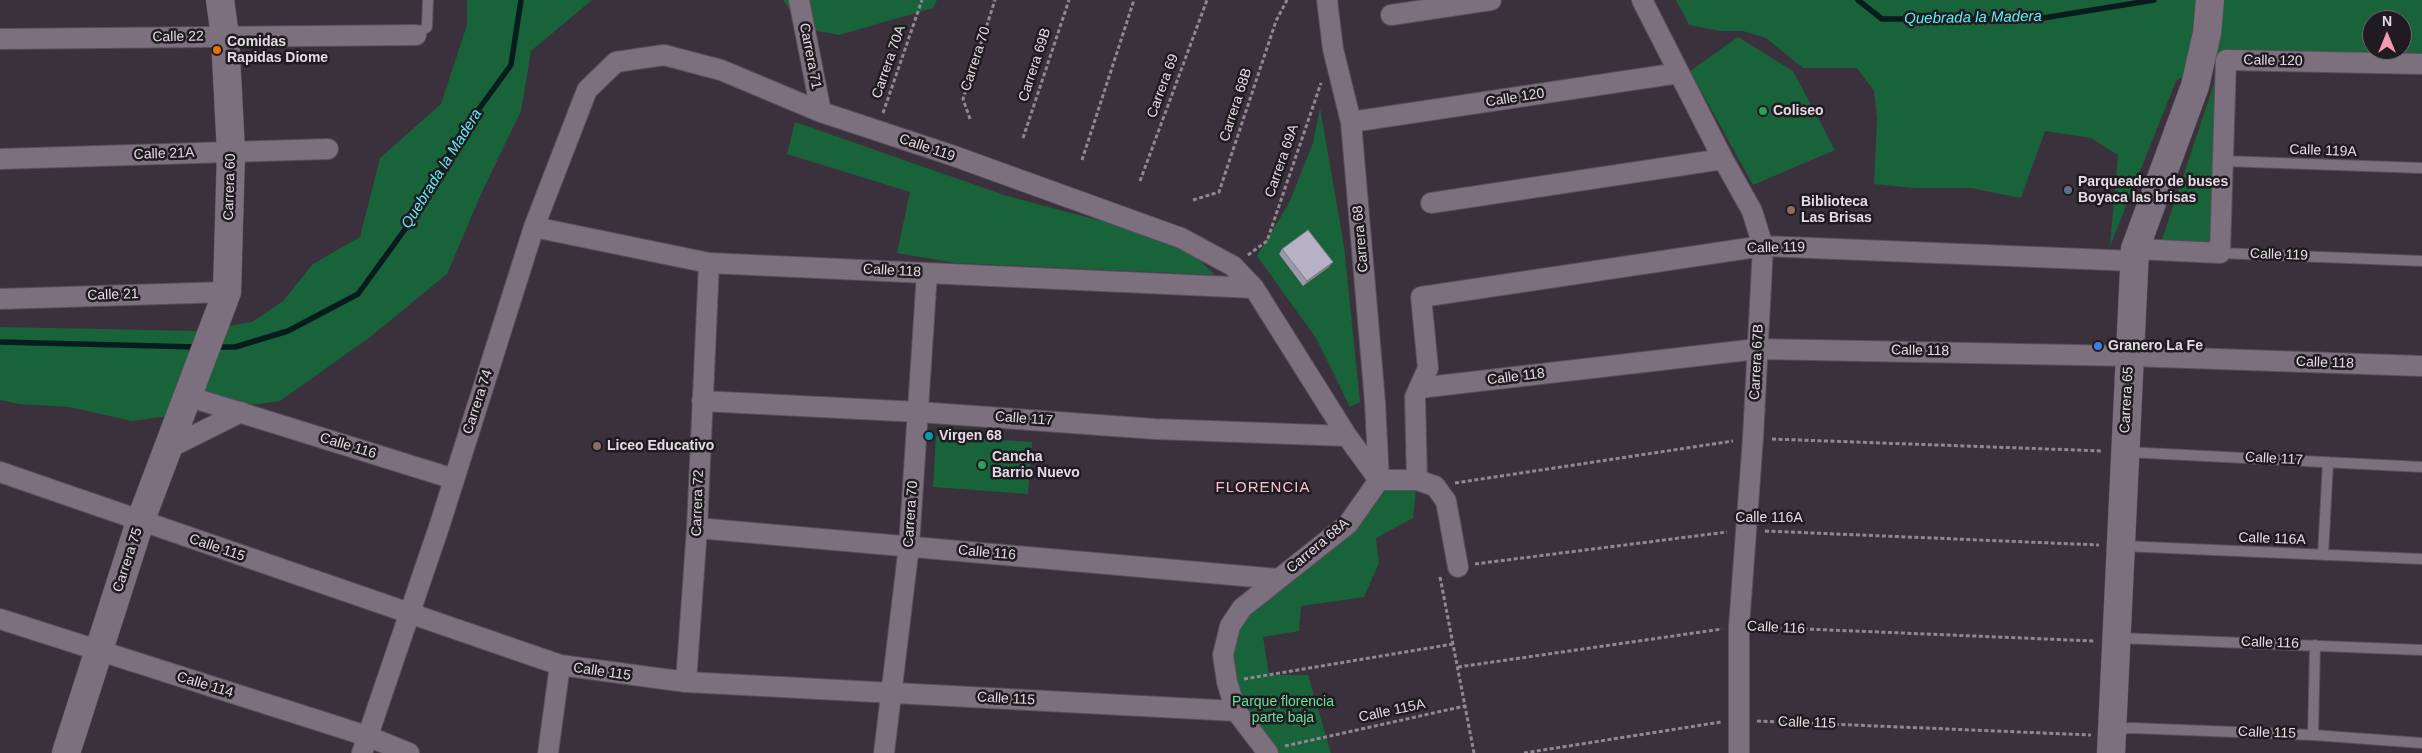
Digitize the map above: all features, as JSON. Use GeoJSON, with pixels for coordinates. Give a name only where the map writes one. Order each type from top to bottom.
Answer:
{"type":"FeatureCollection","features":[{"type":"Feature","properties":{"kind":"main road","name":"Carrera 60"},"geometry":{"type":"LineString","coordinates":[[197,370],[227,292],[231,152],[225,36],[220,0]]}},
{"type":"Feature","properties":{"kind":"main road","name":"Carrera 65"},"geometry":{"type":"LineString","coordinates":[[2105,739],[2111,546],[2125,452],[2134,255],[2195,86],[2207,33],[2210,0]]}},
{"type":"Feature","properties":{"kind":"main road","name":"Carrera 75"},"geometry":{"type":"LineString","coordinates":[[66,753],[140,522],[197,370]]}},
{"type":"Feature","properties":{"kind":"street","name":"Carrera 71"},"geometry":{"type":"LineString","coordinates":[[799,0],[821,112]]}},
{"type":"Feature","properties":{"kind":"street","name":"Carrera 68"},"geometry":{"type":"LineString","coordinates":[[1327,0],[1333,49],[1351,122],[1375,393],[1380,480]]}},
{"type":"Feature","properties":{"kind":"street"},"geometry":{"type":"LineString","coordinates":[[1391,15],[1491,0]]}},
{"type":"Feature","properties":{"kind":"street","name":"Carrera 67B"},"geometry":{"type":"LineString","coordinates":[[1642,0],[1723,159],[1752,211],[1763,246],[1753,438],[1739,626],[1739,753]]}},
{"type":"Feature","properties":{"kind":"street","name":"Calle 22"},"geometry":{"type":"LineString","coordinates":[[0,39],[416,35]]}},
{"type":"Feature","properties":{"kind":"street","name":"Calle 119"},"geometry":{"type":"LineString","coordinates":[[616,62],[664,55],[721,70],[821,112],[1181,238],[1233,266]]}},
{"type":"Feature","properties":{"kind":"street","name":"Calle 120"},"geometry":{"type":"LineString","coordinates":[[2220,253],[2226,60],[2422,64]]}},
{"type":"Feature","properties":{"kind":"street","name":"Carrera 74"},"geometry":{"type":"LineString","coordinates":[[364,744],[454,479],[534,228],[587,90],[616,62]]}},
{"type":"Feature","properties":{"kind":"street","name":"Calle 120"},"geometry":{"type":"LineString","coordinates":[[1351,122],[1679,73]]}},
{"type":"Feature","properties":{"kind":"street","name":"Calle 21A"},"geometry":{"type":"LineString","coordinates":[[0,159],[328,148]]}},
{"type":"Feature","properties":{"kind":"street"},"geometry":{"type":"LineString","coordinates":[[1431,203],[1723,159]]}},
{"type":"Feature","properties":{"kind":"street","name":"Calle 118"},"geometry":{"type":"LineString","coordinates":[[534,228],[709,263],[1254,288]]}},
{"type":"Feature","properties":{"kind":"street","name":"Calle 119"},"geometry":{"type":"LineString","coordinates":[[1419,388],[1428,368],[1421,297],[1763,246],[2134,255],[2220,253]]}},
{"type":"Feature","properties":{"kind":"street","name":"Carrera 72"},"geometry":{"type":"LineString","coordinates":[[686,682],[697,528],[709,263]]}},
{"type":"Feature","properties":{"kind":"street"},"geometry":{"type":"LineString","coordinates":[[1233,266],[1254,288],[1347,436],[1380,480],[1426,483],[1446,501],[1448,568]]}},
{"type":"Feature","properties":{"kind":"street","name":"Carrera 70"},"geometry":{"type":"LineString","coordinates":[[884,753],[909,546],[927,273]]}},
{"type":"Feature","properties":{"kind":"street","name":"Calle 21"},"geometry":{"type":"LineString","coordinates":[[0,299],[227,292]]}},
{"type":"Feature","properties":{"kind":"street","name":"Calle 118"},"geometry":{"type":"LineString","coordinates":[[1419,388],[1757,349],[2130,356],[2422,366]]}},
{"type":"Feature","properties":{"kind":"street"},"geometry":{"type":"LineString","coordinates":[[1419,388],[1415,398],[1426,483]]}},
{"type":"Feature","properties":{"kind":"street","name":"Calle 116"},"geometry":{"type":"LineString","coordinates":[[187,396],[454,479]]}},
{"type":"Feature","properties":{"kind":"street","name":"Calle 117"},"geometry":{"type":"LineString","coordinates":[[702,401],[919,412],[1155,429],[1347,436]]}},
{"type":"Feature","properties":{"kind":"street"},"geometry":{"type":"LineString","coordinates":[[169,448],[241,412]]}},
{"type":"Feature","properties":{"kind":"street","name":"Calle 115"},"geometry":{"type":"LineString","coordinates":[[0,472],[140,522],[560,665],[686,682],[1236,711]]}},
{"type":"Feature","properties":{"kind":"street","name":"Carrera 68A"},"geometry":{"type":"LineString","coordinates":[[1267,752],[1236,711],[1226,682],[1223,654],[1230,626],[1242,608],[1348,524],[1380,480]]}},
{"type":"Feature","properties":{"kind":"street","name":"Calle 116"},"geometry":{"type":"LineString","coordinates":[[697,528],[1278,579]]}},
{"type":"Feature","properties":{"kind":"street","name":"Calle 114"},"geometry":{"type":"LineString","coordinates":[[0,619],[364,744],[409,753]]}},
{"type":"Feature","properties":{"kind":"street"},"geometry":{"type":"LineString","coordinates":[[548,753],[560,665]]}},
{"type":"Feature","properties":{"kind":"lane"},"geometry":{"type":"LineString","coordinates":[[416,35],[427,27],[428,0]]}},
{"type":"Feature","properties":{"kind":"lane","name":"Calle 119A"},"geometry":{"type":"LineString","coordinates":[[2223,161],[2422,168]]}},
{"type":"Feature","properties":{"kind":"lane","name":"Calle 119"},"geometry":{"type":"LineString","coordinates":[[2220,253],[2422,261]]}},
{"type":"Feature","properties":{"kind":"lane","name":"Calle 117"},"geometry":{"type":"LineString","coordinates":[[2125,452],[2422,467]]}},
{"type":"Feature","properties":{"kind":"lane"},"geometry":{"type":"LineString","coordinates":[[2323,555],[2328,462]]}},
{"type":"Feature","properties":{"kind":"lane","name":"Calle 116A"},"geometry":{"type":"LineString","coordinates":[[2111,546],[2422,559]]}},
{"type":"Feature","properties":{"kind":"lane","name":"Calle 116"},"geometry":{"type":"LineString","coordinates":[[2107,640],[2315,645],[2422,650]]}},
{"type":"Feature","properties":{"kind":"lane"},"geometry":{"type":"LineString","coordinates":[[2313,735],[2315,645]]}},
{"type":"Feature","properties":{"kind":"lane","name":"Calle 115"},"geometry":{"type":"LineString","coordinates":[[2105,739],[2132,728],[2313,735],[2422,743]]}},
{"type":"Feature","properties":{"kind":"path","name":"Carrera 70A"},"geometry":{"type":"LineString","coordinates":[[877,131],[922,0]]}},
{"type":"Feature","properties":{"kind":"path","name":"Carrera 70"},"geometry":{"type":"LineString","coordinates":[[970,119],[963,99],[995,0]]}},
{"type":"Feature","properties":{"kind":"path","name":"Carrera 69B"},"geometry":{"type":"LineString","coordinates":[[1023,138],[1069,0]]}},
{"type":"Feature","properties":{"kind":"path"},"geometry":{"type":"LineString","coordinates":[[1082,160],[1134,0]]}},
{"type":"Feature","properties":{"kind":"path","name":"Carrera 69"},"geometry":{"type":"LineString","coordinates":[[1140,181],[1207,0]]}},
{"type":"Feature","properties":{"kind":"path","name":"Carrera 68B"},"geometry":{"type":"LineString","coordinates":[[1193,200],[1219,192],[1276,21],[1287,0]]}},
{"type":"Feature","properties":{"kind":"path","name":"Carrera 69A"},"geometry":{"type":"LineString","coordinates":[[1233,266],[1267,241],[1333,49]]}},
{"type":"Feature","properties":{"kind":"path","name":"Calle 116A"},"geometry":{"type":"LineString","coordinates":[[1448,568],[1746,530],[2111,546]]}},
{"type":"Feature","properties":{"kind":"path"},"geometry":{"type":"LineString","coordinates":[[1448,568],[1453,644],[1474,753]]}},
{"type":"Feature","properties":{"kind":"path","name":"Calle 116"},"geometry":{"type":"LineString","coordinates":[[1458,667],[1739,626],[2107,640]]}},
{"type":"Feature","properties":{"kind":"path"},"geometry":{"type":"LineString","coordinates":[[1226,682],[1453,644]]}},
{"type":"Feature","properties":{"kind":"path","name":"Calle 115A"},"geometry":{"type":"LineString","coordinates":[[1267,752],[1465,706]]}},
{"type":"Feature","properties":{"kind":"path","name":"Calle 115"},"geometry":{"type":"LineString","coordinates":[[1524,753],[1739,720],[2105,739]]}},
{"type":"Feature","properties":{"kind":"green space"},"geometry":{"type":"Polygon","coordinates":[[[467,0],[592,0],[531,51],[521,111],[481,194],[447,274],[370,337],[280,401],[132,421],[69,407],[19,404],[0,400],[0,327],[199,331],[252,322],[283,301],[313,264],[360,237],[380,158],[441,104],[467,25],[467,0]]]}},
{"type":"Feature","properties":{"kind":"green space"},"geometry":{"type":"Polygon","coordinates":[[[783,0],[937,0],[933,8],[839,35],[802,28],[783,0]]]}},
{"type":"Feature","properties":{"kind":"green space"},"geometry":{"type":"Polygon","coordinates":[[[1676,0],[2422,0],[2422,54],[2412,54],[2412,10],[2362,10],[2362,53],[2226,50],[2176,81],[2110,246],[2118,155],[2091,138],[2045,131],[2021,198],[1971,188],[1914,188],[1874,184],[1877,118],[1874,91],[1857,68],[1803,68],[1766,38],[1743,31],[1720,31],[1689,25],[1676,0]]]}},
{"type":"Feature","properties":{"kind":"green space","name":"Coliseo"},"geometry":{"type":"Polygon","coordinates":[[[1738,37],[1793,71],[1835,150],[1753,185],[1690,71],[1738,37]]]}},
{"type":"Feature","properties":{"kind":"green space"},"geometry":{"type":"Polygon","coordinates":[[[2221,63],[2210,242],[2162,240],[2221,63]]]}},
{"type":"Feature","properties":{"kind":"green space"},"geometry":{"type":"Polygon","coordinates":[[[1320,108],[1344,246],[1360,402],[1350,407],[1316,338],[1257,256],[1289,203],[1313,143],[1320,108]]]}},
{"type":"Feature","properties":{"kind":"green space"},"geometry":{"type":"Polygon","coordinates":[[[795,122],[1007,196],[1121,226],[1194,255],[1215,275],[956,263],[897,253],[910,192],[787,154],[795,122]]]}},
{"type":"Feature","properties":{"kind":"green space","name":"Cancha Barrio Nuevo"},"geometry":{"type":"Polygon","coordinates":[[[936,436],[1032,442],[1028,494],[933,487],[936,436]]]}},
{"type":"Feature","properties":{"kind":"green space","name":"Parque florencia parte baja"},"geometry":{"type":"Polygon","coordinates":[[[1379,480],[1417,480],[1413,518],[1376,538],[1379,563],[1364,597],[1301,606],[1299,631],[1263,637],[1269,675],[1308,675],[1331,753],[1268,753],[1242,704],[1231,665],[1239,626],[1379,480]]]}},
{"type":"Feature","properties":{"kind":"building"},"geometry":{"type":"Polygon","coordinates":[[[1308,230],[1333,262],[1307,281],[1282,249],[1308,230]]]}},
{"type":"Feature","properties":{"kind":"waterway","name":"Quebrada la Madera"},"geometry":{"type":"LineString","coordinates":[[214,347],[235,347],[288,331],[358,294],[422,206],[457,139],[511,65],[521,0]]}},
{"type":"Feature","properties":{"kind":"waterway","name":"Quebrada la Madera"},"geometry":{"type":"LineString","coordinates":[[1858,0],[1882,19],[2037,19],[2154,0]]}},
{"type":"Feature","properties":{"kind":"waterway","name":"Quebrada la Madera"},"geometry":{"type":"LineString","coordinates":[[0,342],[198,347]]}},
{"type":"Feature","properties":{"kind":"place","name":"Comidas Rapidas Diome"},"geometry":{"type":"Point","coordinates":[217,50]}},
{"type":"Feature","properties":{"kind":"place","name":"Coliseo"},"geometry":{"type":"Point","coordinates":[1763,111]}},
{"type":"Feature","properties":{"kind":"place","name":"Parqueadero de buses Boyaca las brisas"},"geometry":{"type":"Point","coordinates":[2068,190]}},
{"type":"Feature","properties":{"kind":"place","name":"Biblioteca Las Brisas"},"geometry":{"type":"Point","coordinates":[1791,210]}},
{"type":"Feature","properties":{"kind":"place","name":"Granero La Fe"},"geometry":{"type":"Point","coordinates":[2098,346]}},
{"type":"Feature","properties":{"kind":"place","name":"Virgen 68"},"geometry":{"type":"Point","coordinates":[929,436]}},
{"type":"Feature","properties":{"kind":"place","name":"Liceo Educativo"},"geometry":{"type":"Point","coordinates":[597,446]}},
{"type":"Feature","properties":{"kind":"place","name":"Cancha Barrio Nuevo"},"geometry":{"type":"Point","coordinates":[982,465]}},
{"type":"Feature","properties":{"kind":"district","name":"FLORENCIA"},"geometry":{"type":"Point","coordinates":[1263,488]}}]}
